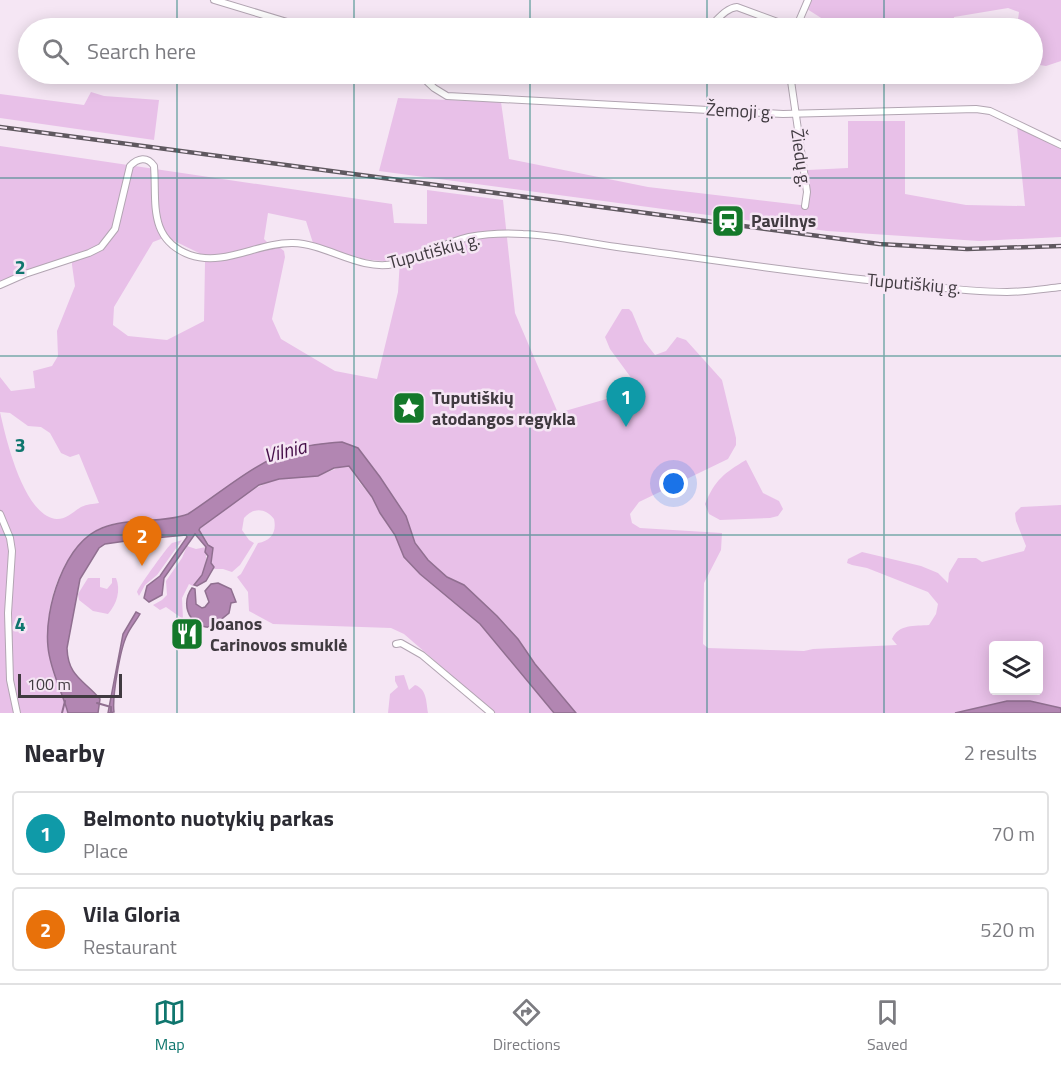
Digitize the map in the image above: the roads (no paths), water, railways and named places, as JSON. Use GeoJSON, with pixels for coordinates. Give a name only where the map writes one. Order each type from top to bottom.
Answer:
{"type":"FeatureCollection","features":[{"type":"Feature","properties":{"kind":"street"},"geometry":{"type":"LineString","coordinates":[[214,0],[274,18]]}},
{"type":"Feature","properties":{"kind":"street"},"geometry":{"type":"LineString","coordinates":[[725,0],[731,8]]}},
{"type":"Feature","properties":{"kind":"street"},"geometry":{"type":"LineString","coordinates":[[800,18],[808,0]]}},
{"type":"Feature","properties":{"kind":"street"},"geometry":{"type":"LineString","coordinates":[[720,18],[731,8],[743,9],[768,18]]}},
{"type":"Feature","properties":{"kind":"street","name":"Žemoji g."},"geometry":{"type":"LineString","coordinates":[[430,84],[447,96],[794,113],[976,109],[998,115],[1061,145]]}},
{"type":"Feature","properties":{"kind":"street","name":"Žiedų g."},"geometry":{"type":"LineString","coordinates":[[791,84],[807,192],[806,206]]}},
{"type":"Feature","properties":{"kind":"street","name":"Tuputiškių g."},"geometry":{"type":"LineString","coordinates":[[0,285],[52,265],[90,254],[101,247],[115,229],[130,166],[135,160],[141,159],[151,162],[154,166],[154,214],[158,226],[174,245],[186,254],[195,256],[221,257],[294,243],[318,247],[356,261],[384,266],[416,259],[468,237],[523,234],[812,275],[915,285],[1006,292],[1061,286]]}},
{"type":"Feature","properties":{"kind":"street"},"geometry":{"type":"LineString","coordinates":[[0,514],[10,538],[12,551],[8,613],[10,680],[17,713]]}},
{"type":"Feature","properties":{"kind":"street"},"geometry":{"type":"LineString","coordinates":[[396,644],[400,643],[422,655],[491,713]]}},
{"type":"Feature","properties":{"kind":"waterway"},"geometry":{"type":"LineString","coordinates":[[62,713],[65,701]]}},
{"type":"Feature","properties":{"kind":"waterway"},"geometry":{"type":"LineString","coordinates":[[97,703],[111,707],[111,713]]}},
{"type":"Feature","properties":{"kind":"railway"},"geometry":{"type":"LineString","coordinates":[[0,127],[879,244],[967,249],[1061,246]]}},
{"type":"Feature","properties":{"kind":"place","name":"Pavilnys"},"geometry":{"type":"Point","coordinates":[728,221]}},
{"type":"Feature","properties":{"kind":"place","name":"Tuputiškių atodangos regykla"},"geometry":{"type":"Point","coordinates":[409,408]}},
{"type":"Feature","properties":{"kind":"place","name":"Belmonto nuotykių parkas"},"geometry":{"type":"Point","coordinates":[626,427]}},
{"type":"Feature","properties":{"kind":"place","name":"Vila Gloria"},"geometry":{"type":"Point","coordinates":[142,566]}},
{"type":"Feature","properties":{"kind":"place","name":"Joanos Carinovos smuklė"},"geometry":{"type":"Point","coordinates":[187,634]}},
{"type":"Feature","properties":{"kind":"water label","name":"Vilnia"},"geometry":{"type":"Point","coordinates":[285,451]}}]}
